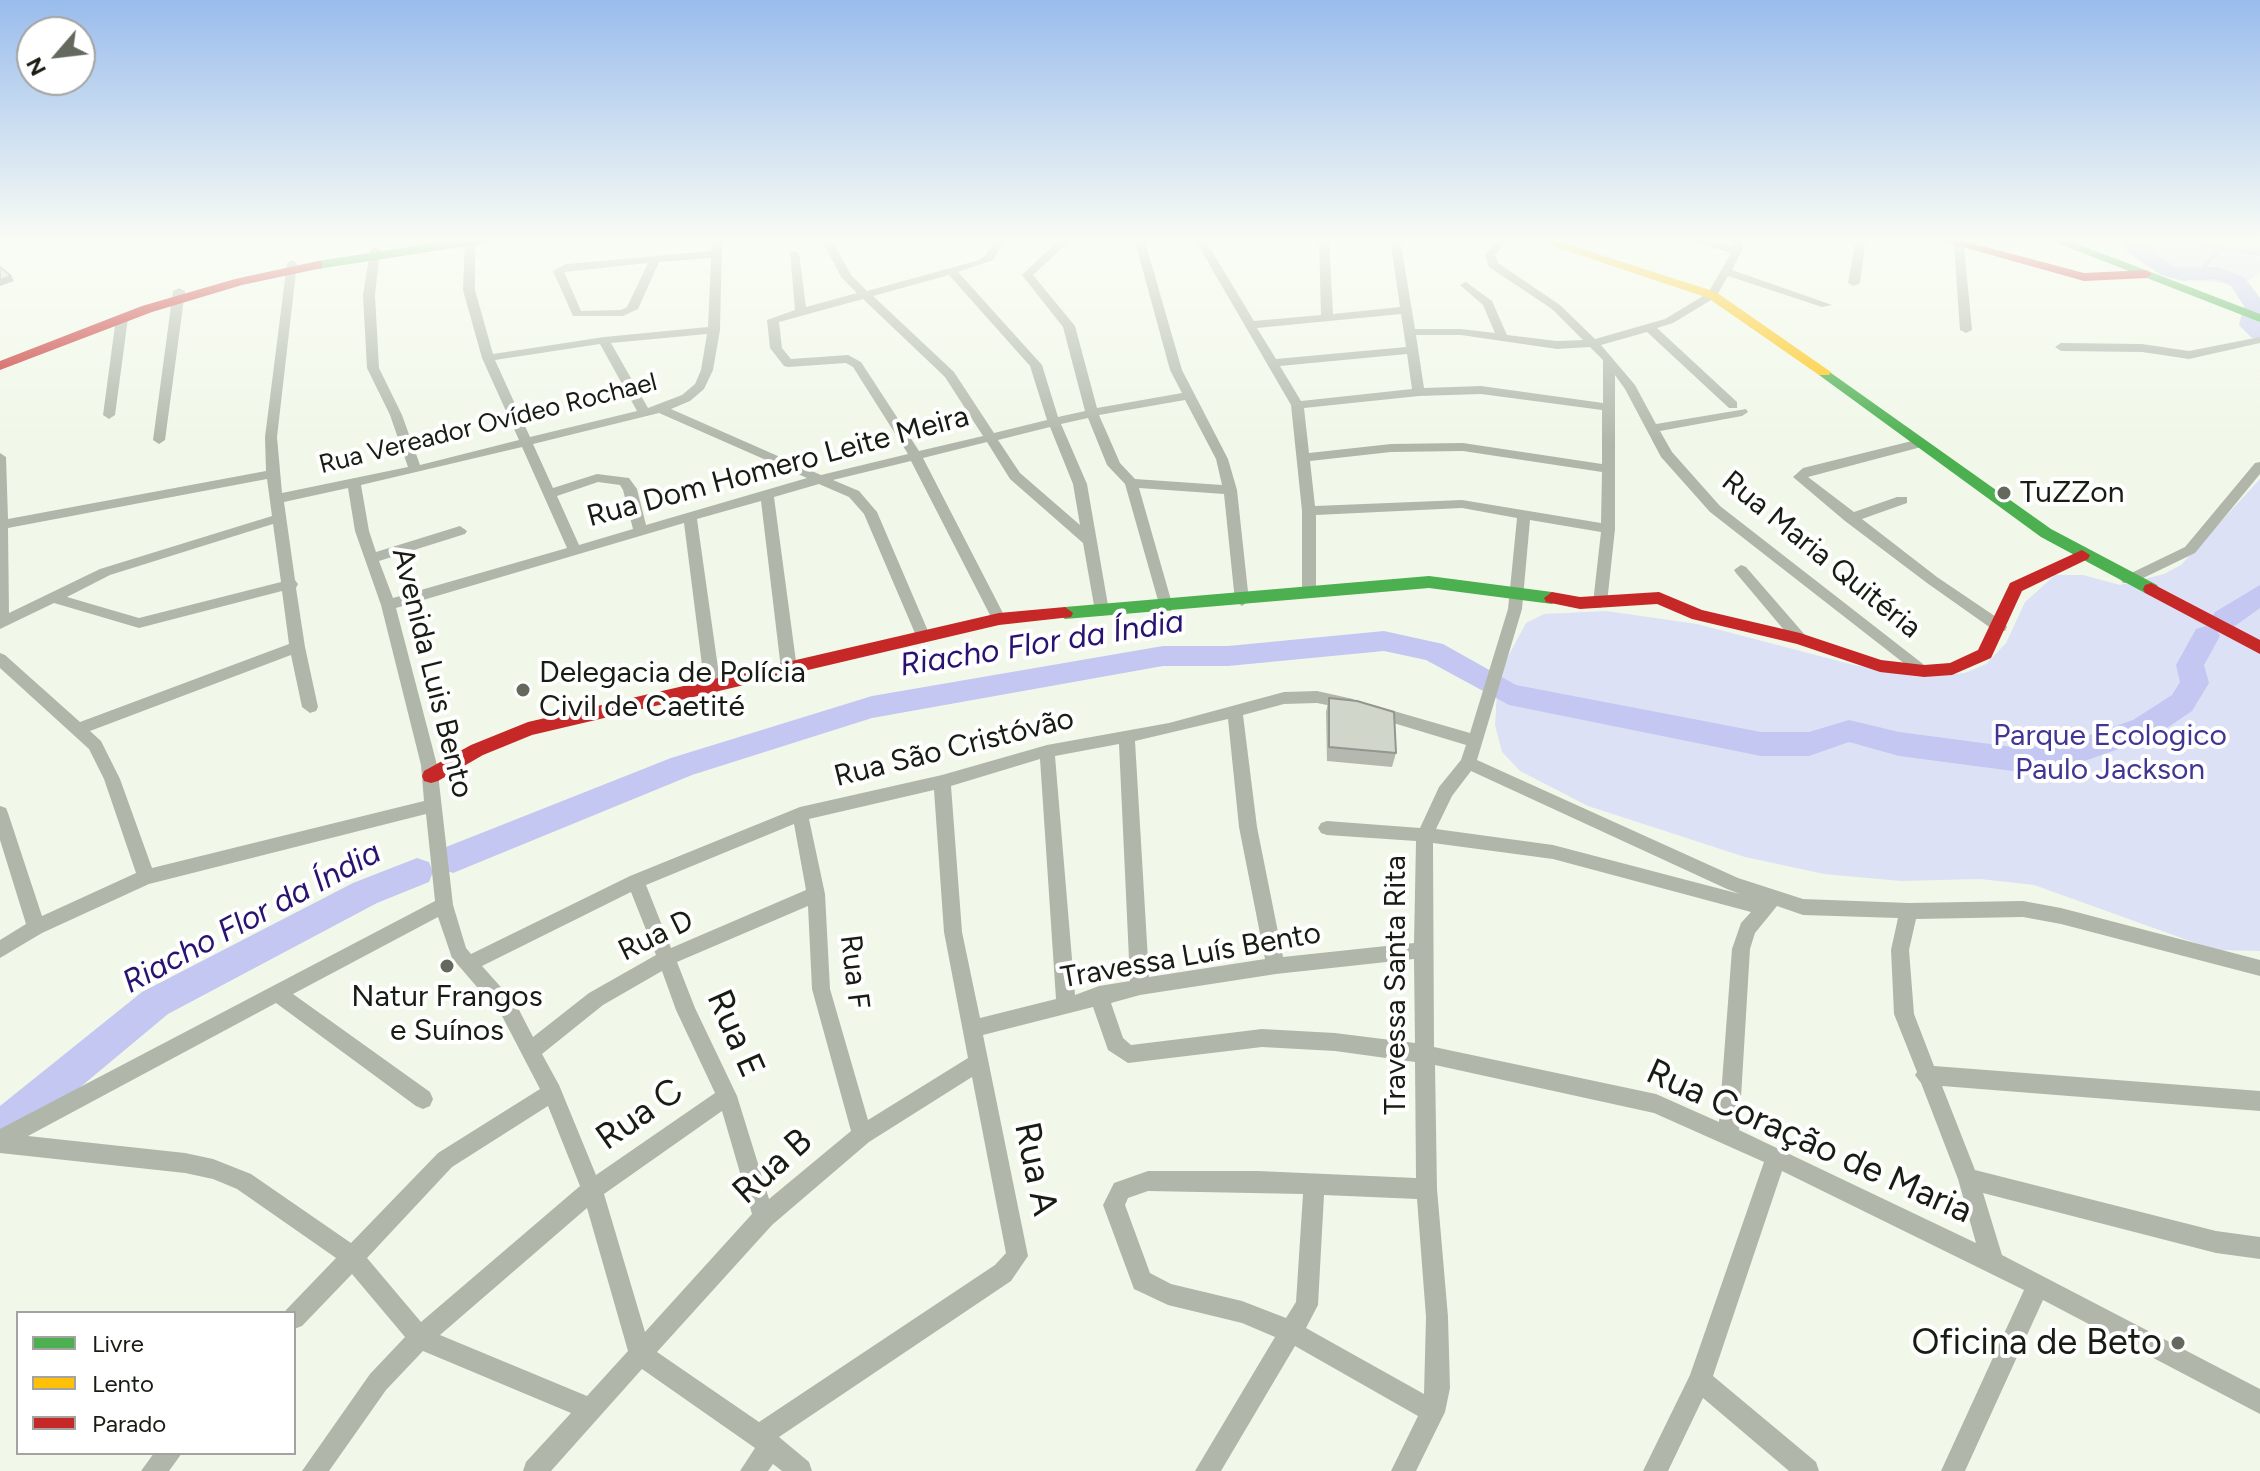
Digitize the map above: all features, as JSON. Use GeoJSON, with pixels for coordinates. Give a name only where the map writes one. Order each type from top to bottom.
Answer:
{"type":"FeatureCollection","features":[{"type":"Feature","properties":{"kind":"street"},"geometry":{"type":"LineString","coordinates":[[2,361],[146,307]]}},
{"type":"Feature","properties":{"kind":"street"},"geometry":{"type":"LineString","coordinates":[[2,361],[149,307]]}},
{"type":"Feature","properties":{"kind":"street"},"geometry":{"type":"LineString","coordinates":[[159,440],[177,307]]}},
{"type":"Feature","properties":{"kind":"street"},"geometry":{"type":"LineString","coordinates":[[287,307],[272,424],[273,474],[291,584],[297,647],[310,707]]}},
{"type":"Feature","properties":{"kind":"street"},"geometry":{"type":"LineString","coordinates":[[370,307],[373,368],[396,415],[415,470]]}},
{"type":"Feature","properties":{"kind":"street"},"geometry":{"type":"LineString","coordinates":[[474,307],[488,358],[574,549]]}},
{"type":"Feature","properties":{"kind":"street"},"geometry":{"type":"LineString","coordinates":[[573,307],[575,313],[589,314],[630,312],[633,307]]}},
{"type":"Feature","properties":{"kind":"street","name":"Rua Vereador Ovídeo Rochael"},"geometry":{"type":"LineString","coordinates":[[276,499],[415,470],[660,409],[686,398],[700,386],[707,370],[715,307]]}},
{"type":"Feature","properties":{"kind":"street"},"geometry":{"type":"LineString","coordinates":[[800,307],[801,312]]}},
{"type":"Feature","properties":{"kind":"street"},"geometry":{"type":"LineString","coordinates":[[824,307],[778,316],[773,322],[776,348],[788,363],[853,361],[915,455],[999,619]]}},
{"type":"Feature","properties":{"kind":"street"},"geometry":{"type":"LineString","coordinates":[[876,307],[950,375],[1015,476],[1091,542]]}},
{"type":"Feature","properties":{"kind":"street"},"geometry":{"type":"LineString","coordinates":[[985,307],[1033,358],[1054,422],[1080,484],[1102,611]]}},
{"type":"Feature","properties":{"kind":"street"},"geometry":{"type":"LineString","coordinates":[[1053,307],[1069,326],[1092,413],[1114,465],[1131,483],[1166,607]]}},
{"type":"Feature","properties":{"kind":"street"},"geometry":{"type":"LineString","coordinates":[[1159,307],[1186,396],[1222,459],[1230,490],[1242,601]]}},
{"type":"Feature","properties":{"kind":"street"},"geometry":{"type":"LineString","coordinates":[[1239,307],[1297,405],[1309,511],[1309,593]]}},
{"type":"Feature","properties":{"kind":"street"},"geometry":{"type":"LineString","coordinates":[[1327,307],[1327,317]]}},
{"type":"Feature","properties":{"kind":"street"},"geometry":{"type":"LineString","coordinates":[[1405,307],[1419,392]]}},
{"type":"Feature","properties":{"kind":"street"},"geometry":{"type":"LineString","coordinates":[[1490,307],[1503,339]]}},
{"type":"Feature","properties":{"kind":"street","name":"Rua Maria Quitéria"},"geometry":{"type":"LineString","coordinates":[[1555,307],[1609,359],[1631,388],[1666,454],[1734,527],[1924,671]]}},
{"type":"Feature","properties":{"kind":"street"},"geometry":{"type":"LineString","coordinates":[[1410,332],[1453,331],[1557,345],[1593,343],[1650,328],[1695,307]]}},
{"type":"Feature","properties":{"kind":"street"},"geometry":{"type":"LineString","coordinates":[[1730,307],[2082,555],[2260,648]]}},
{"type":"Feature","properties":{"kind":"street"},"geometry":{"type":"LineString","coordinates":[[1964,307],[1966,330]]}},
{"type":"Feature","properties":{"kind":"street"},"geometry":{"type":"LineString","coordinates":[[2231,307],[2260,318]]}},
{"type":"Feature","properties":{"kind":"street"},"geometry":{"type":"LineString","coordinates":[[1250,325],[1406,310]]}},
{"type":"Feature","properties":{"kind":"street"},"geometry":{"type":"LineString","coordinates":[[583,343],[589,314]]}},
{"type":"Feature","properties":{"kind":"street"},"geometry":{"type":"LineString","coordinates":[[109,415],[122,318]]}},
{"type":"Feature","properties":{"kind":"street"},"geometry":{"type":"LineString","coordinates":[[1650,328],[1737,409],[1653,428]]}},
{"type":"Feature","properties":{"kind":"street"},"geometry":{"type":"LineString","coordinates":[[488,358],[604,340],[714,330]]}},
{"type":"Feature","properties":{"kind":"street"},"geometry":{"type":"LineString","coordinates":[[604,340],[644,413]]}},
{"type":"Feature","properties":{"kind":"street"},"geometry":{"type":"LineString","coordinates":[[2061,347],[2142,348],[2189,355],[2260,340]]}},
{"type":"Feature","properties":{"kind":"street"},"geometry":{"type":"LineString","coordinates":[[1274,363],[1414,350]]}},
{"type":"Feature","properties":{"kind":"street"},"geometry":{"type":"LineString","coordinates":[[1600,603],[1608,529],[1609,359]]}},
{"type":"Feature","properties":{"kind":"street"},"geometry":{"type":"LineString","coordinates":[[1297,405],[1419,392],[1500,391],[1608,407]]}},
{"type":"Feature","properties":{"kind":"street","name":"Rua Dom Homero Leite Meira"},"geometry":{"type":"LineString","coordinates":[[388,605],[820,479],[1092,413],[1186,396]]}},
{"type":"Feature","properties":{"kind":"street"},"geometry":{"type":"LineString","coordinates":[[660,409],[854,494],[870,512],[924,638]]}},
{"type":"Feature","properties":{"kind":"street"},"geometry":{"type":"LineString","coordinates":[[1920,443],[1802,474],[1801,480],[2000,627]]}},
{"type":"Feature","properties":{"kind":"street"},"geometry":{"type":"LineString","coordinates":[[1303,458],[1391,448],[1463,447],[1610,469]]}},
{"type":"Feature","properties":{"kind":"street"},"geometry":{"type":"LineString","coordinates":[[0,457],[1,623],[50,597],[120,567],[279,518]]}},
{"type":"Feature","properties":{"kind":"street"},"geometry":{"type":"LineString","coordinates":[[2128,580],[2190,550],[2260,466]]}},
{"type":"Feature","properties":{"kind":"street"},"geometry":{"type":"LineString","coordinates":[[1,525],[273,474]]}},
{"type":"Feature","properties":{"kind":"street"},"geometry":{"type":"LineString","coordinates":[[549,494],[597,478],[624,481],[630,489],[640,529]]}},
{"type":"Feature","properties":{"kind":"street"},"geometry":{"type":"LineString","coordinates":[[1131,483],[1230,490]]}},
{"type":"Feature","properties":{"kind":"street","name":"Avenida Luis Bento"},"geometry":{"type":"LineString","coordinates":[[354,484],[362,531],[388,605],[431,776],[444,905],[453,940],[468,964],[509,1010],[552,1092],[592,1190],[640,1354]]}},
{"type":"Feature","properties":{"kind":"street"},"geometry":{"type":"LineString","coordinates":[[767,493],[789,669]]}},
{"type":"Feature","properties":{"kind":"street"},"geometry":{"type":"LineString","coordinates":[[1850,518],[1902,500]]}},
{"type":"Feature","properties":{"kind":"street"},"geometry":{"type":"LineString","coordinates":[[1309,511],[1462,504],[1608,529]]}},
{"type":"Feature","properties":{"kind":"street","name":"Travessa Santa Rita"},"geometry":{"type":"LineString","coordinates":[[1403,1471],[1433,1412],[1438,1360],[1427,1189],[1423,950],[1425,835],[1445,792],[1468,763],[1475,741],[1517,592],[1524,513]]}},
{"type":"Feature","properties":{"kind":"street"},"geometry":{"type":"LineString","coordinates":[[690,515],[713,689]]}},
{"type":"Feature","properties":{"kind":"street"},"geometry":{"type":"LineString","coordinates":[[372,558],[460,531]]}},
{"type":"Feature","properties":{"kind":"street"},"geometry":{"type":"LineString","coordinates":[[431,776],[487,746],[528,729],[713,689],[999,619],[1242,601],[1429,582],[1600,603],[1659,598],[1698,615],[1800,639],[1880,666],[1924,671],[1952,669],[1977,661],[1992,644],[2007,600],[2016,587],[2082,555]]}},
{"type":"Feature","properties":{"kind":"street"},"geometry":{"type":"LineString","coordinates":[[1741,570],[1800,639]]}},
{"type":"Feature","properties":{"kind":"street"},"geometry":{"type":"LineString","coordinates":[[50,597],[139,623],[291,584]]}},
{"type":"Feature","properties":{"kind":"street"},"geometry":{"type":"LineString","coordinates":[[77,729],[297,647]]}},
{"type":"Feature","properties":{"kind":"street"},"geometry":{"type":"LineString","coordinates":[[0,659],[95,745],[105,760],[146,877]]}},
{"type":"Feature","properties":{"kind":"street","name":"Rua São Cristóvão"},"geometry":{"type":"LineString","coordinates":[[468,964],[636,881],[800,814],[942,782],[1047,751],[1127,737],[1284,698],[1317,697],[1475,741]]}},
{"type":"Feature","properties":{"kind":"street"},"geometry":{"type":"LineString","coordinates":[[1235,712],[1248,827],[1276,966]]}},
{"type":"Feature","properties":{"kind":"street"},"geometry":{"type":"LineString","coordinates":[[1127,737],[1140,987]]}},
{"type":"Feature","properties":{"kind":"street"},"geometry":{"type":"LineString","coordinates":[[1047,751],[1066,1004]]}},
{"type":"Feature","properties":{"kind":"street"},"geometry":{"type":"LineString","coordinates":[[1468,763],[1769,903]]}},
{"type":"Feature","properties":{"kind":"street","name":"Rua A"},"geometry":{"type":"LineString","coordinates":[[766,1441],[1015,1262],[1016,1245],[949,907],[942,782]]}},
{"type":"Feature","properties":{"kind":"street"},"geometry":{"type":"LineString","coordinates":[[0,950],[36,927],[146,877],[435,805]]}},
{"type":"Feature","properties":{"kind":"street"},"geometry":{"type":"LineString","coordinates":[[0,813],[36,927]]}},
{"type":"Feature","properties":{"kind":"street","name":"Rua F"},"geometry":{"type":"LineString","coordinates":[[800,814],[816,894],[821,989],[862,1135]]}},
{"type":"Feature","properties":{"kind":"street"},"geometry":{"type":"LineString","coordinates":[[1327,828],[1425,835],[1553,852],[1769,903],[1830,910],[2023,909],[2061,916],[2258,972]]}},
{"type":"Feature","properties":{"kind":"street","name":"Rua E"},"geometry":{"type":"LineString","coordinates":[[636,881],[686,1010],[727,1096],[764,1217]]}},
{"type":"Feature","properties":{"kind":"street","name":"Rua D"},"geometry":{"type":"LineString","coordinates":[[532,1050],[596,999],[667,958],[816,894]]}},
{"type":"Feature","properties":{"kind":"street"},"geometry":{"type":"LineString","coordinates":[[1728,1135],[1741,949],[1747,929],[1769,903]]}},
{"type":"Feature","properties":{"kind":"street"},"geometry":{"type":"LineString","coordinates":[[0,1141],[444,905]]}},
{"type":"Feature","properties":{"kind":"street"},"geometry":{"type":"LineString","coordinates":[[1909,911],[1900,950],[1904,1014],[1925,1075],[1968,1179],[1993,1262]]}},
{"type":"Feature","properties":{"kind":"street","name":"Travessa Luís Bento"},"geometry":{"type":"LineString","coordinates":[[971,1029],[1140,987],[1276,966],[1423,950]]}},
{"type":"Feature","properties":{"kind":"street"},"geometry":{"type":"LineString","coordinates":[[278,994],[423,1099]]}},
{"type":"Feature","properties":{"kind":"street","name":"Rua Coração de Maria"},"geometry":{"type":"LineString","coordinates":[[1099,995],[1115,1044],[1128,1054],[1262,1038],[1335,1042],[1426,1054],[1624,1095],[1776,1157],[1993,1262],[2260,1402]]}},
{"type":"Feature","properties":{"kind":"street","name":"Rua B"},"geometry":{"type":"LineString","coordinates":[[535,1471],[764,1217],[862,1135],[979,1062]]}},
{"type":"Feature","properties":{"kind":"street"},"geometry":{"type":"LineString","coordinates":[[1925,1075],[2260,1101]]}},
{"type":"Feature","properties":{"kind":"street"},"geometry":{"type":"LineString","coordinates":[[296,1316],[445,1160],[552,1092]]}},
{"type":"Feature","properties":{"kind":"street","name":"Rua C"},"geometry":{"type":"LineString","coordinates":[[314,1471],[378,1382],[420,1338],[592,1190],[727,1096]]}},
{"type":"Feature","properties":{"kind":"street"},"geometry":{"type":"LineString","coordinates":[[0,1141],[213,1169],[244,1181],[351,1256],[420,1338],[589,1409]]}},
{"type":"Feature","properties":{"kind":"street"},"geometry":{"type":"LineString","coordinates":[[1655,1471],[1700,1380],[1776,1157]]}},
{"type":"Feature","properties":{"kind":"street"},"geometry":{"type":"LineString","coordinates":[[1968,1179],[2216,1242],[2260,1248]]}},
{"type":"Feature","properties":{"kind":"street"},"geometry":{"type":"LineString","coordinates":[[1427,1189],[1148,1181],[1121,1190],[1114,1205],[1142,1281],[1168,1294],[1242,1312],[1292,1332],[1433,1412]]}},
{"type":"Feature","properties":{"kind":"street"},"geometry":{"type":"LineString","coordinates":[[1207,1471],[1307,1305],[1314,1184]]}},
{"type":"Feature","properties":{"kind":"street"},"geometry":{"type":"LineString","coordinates":[[1953,1471],[2037,1287]]}},
{"type":"Feature","properties":{"kind":"street"},"geometry":{"type":"LineString","coordinates":[[640,1354],[766,1441],[800,1471]]}},
{"type":"Feature","properties":{"kind":"street"},"geometry":{"type":"LineString","coordinates":[[1700,1380],[1807,1471]]}},
{"type":"Feature","properties":{"kind":"street"},"geometry":{"type":"LineString","coordinates":[[752,1471],[766,1441]]}},
{"type":"Feature","properties":{"kind":"street"},"geometry":{"type":"LineString","coordinates":[[153,1471],[168,1455]]}},
{"type":"Feature","properties":{"kind":"green space","name":"Parque Ecologico Paulo Jackson"},"geometry":{"type":"Polygon","coordinates":[[[2260,479],[2260,951],[2215,950],[2034,885],[1980,879],[1901,881],[1824,874],[1745,857],[1588,806],[1520,771],[1502,752],[1495,725],[1498,675],[1526,623],[1544,614],[1606,611],[1697,624],[1854,665],[1918,677],[1965,673],[1986,664],[2006,643],[2025,602],[2055,575],[2083,575],[2120,585],[2164,574],[2181,565],[2260,479]]]}},
{"type":"Feature","properties":{"kind":"building"},"geometry":{"type":"Polygon","coordinates":[[[1329,698],[1357,701],[1394,712],[1396,753],[1329,747],[1329,698]]]}},
{"type":"Feature","properties":{"kind":"waterway","name":"Riacho Flor da Índia"},"geometry":{"type":"LineString","coordinates":[[2255,307],[2250,325],[2260,333]]}},
{"type":"Feature","properties":{"kind":"waterway","name":"Riacho Flor da Índia"},"geometry":{"type":"LineString","coordinates":[[2225,619],[2260,594]]}},
{"type":"Feature","properties":{"kind":"waterway","name":"Riacho Flor da Índia"},"geometry":{"type":"LineString","coordinates":[[453,859],[682,766],[872,707],[1163,656],[1228,656],[1384,641],[1433,651],[1509,694],[1761,744],[1809,744],[1849,731],[1899,744],[2013,759],[2062,757],[2144,728],[2182,703],[2195,683],[2190,665],[2206,636]]}},
{"type":"Feature","properties":{"kind":"waterway","name":"Riacho Flor da Índia"},"geometry":{"type":"LineString","coordinates":[[11,1121],[155,1003],[365,893],[417,872]]}},
{"type":"Feature","properties":{"kind":"traffic: fast"},"geometry":{"type":"LineString","coordinates":[[2230,307],[2260,318]]}},
{"type":"Feature","properties":{"kind":"traffic: fast"},"geometry":{"type":"LineString","coordinates":[[1824,372],[2046,533],[2151,589]]}},
{"type":"Feature","properties":{"kind":"traffic: fast"},"geometry":{"type":"LineString","coordinates":[[1065,613],[1429,582],[1552,598]]}},
{"type":"Feature","properties":{"kind":"traffic: slow"},"geometry":{"type":"LineString","coordinates":[[1729,307],[1824,372]]}},
{"type":"Feature","properties":{"kind":"traffic: jam"},"geometry":{"type":"LineString","coordinates":[[0,366],[155,307]]}},
{"type":"Feature","properties":{"kind":"traffic: jam"},"geometry":{"type":"LineString","coordinates":[[1552,598],[1580,603],[1659,598],[1698,615],[1800,639],[1880,666],[1924,671],[1952,669],[1985,654],[2016,587],[2082,555]]}},
{"type":"Feature","properties":{"kind":"traffic: jam"},"geometry":{"type":"LineString","coordinates":[[2151,589],[2260,648]]}},
{"type":"Feature","properties":{"kind":"traffic: jam"},"geometry":{"type":"LineString","coordinates":[[431,776],[477,750],[528,729],[999,619],[1065,613]]}},
{"type":"Feature","properties":{"kind":"place","name":"TuZZon"},"geometry":{"type":"Point","coordinates":[2004,493]}},
{"type":"Feature","properties":{"kind":"place","name":"Delegacia de Polícia Civil de Caetité"},"geometry":{"type":"Point","coordinates":[523,690]}},
{"type":"Feature","properties":{"kind":"place","name":"Natur Frangos e Suínos"},"geometry":{"type":"Point","coordinates":[447,966]}},
{"type":"Feature","properties":{"kind":"place","name":"Oficina de Beto"},"geometry":{"type":"Point","coordinates":[2178,1343]}}]}
